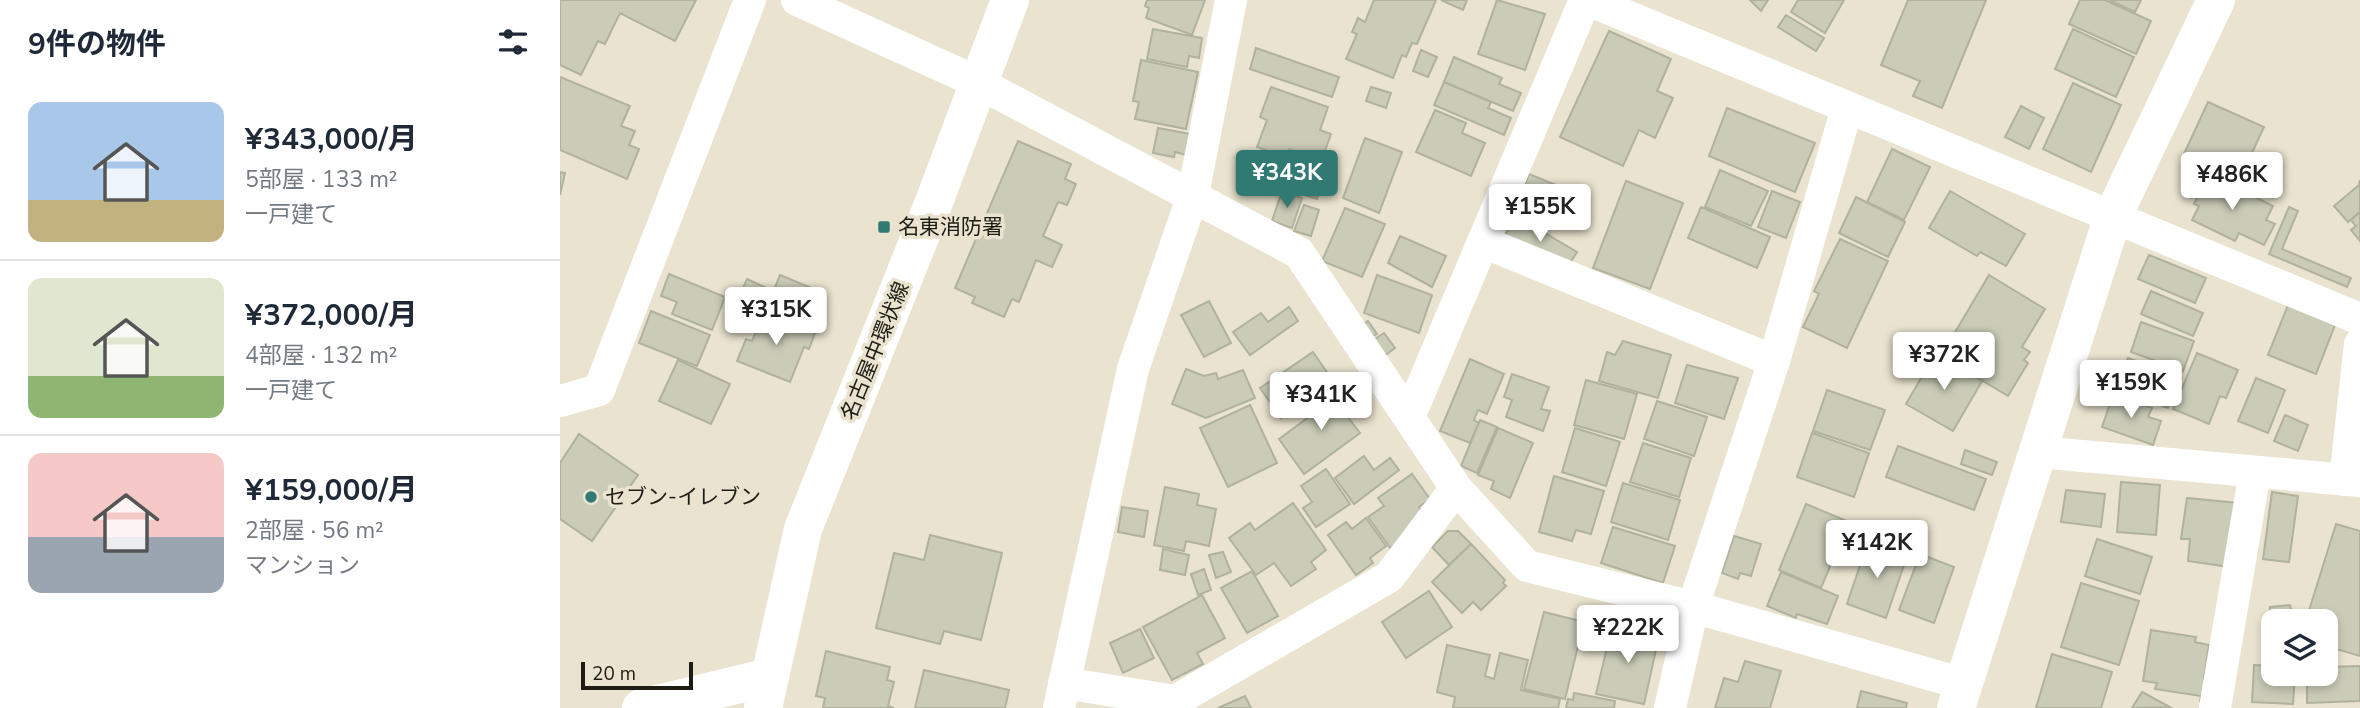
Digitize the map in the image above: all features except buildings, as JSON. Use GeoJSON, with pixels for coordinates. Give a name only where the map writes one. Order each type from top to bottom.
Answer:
{"type":"FeatureCollection","features":[{"type":"Feature","properties":{"kind":"street"},"geometry":{"type":"LineString","coordinates":[[560,401],[599,390],[750,0]]}},
{"type":"Feature","properties":{"kind":"street"},"geometry":{"type":"LineString","coordinates":[[797,0],[977,82],[1299,253],[1410,415],[1456,488],[1527,566],[1693,607],[1960,696],[2113,216],[2216,0]]}},
{"type":"Feature","properties":{"kind":"street","name":"名古屋中環状線"},"geometry":{"type":"LineString","coordinates":[[766,692],[803,529],[934,202],[1010,0]]}},
{"type":"Feature","properties":{"kind":"street"},"geometry":{"type":"LineString","coordinates":[[1231,0],[1193,195],[1133,369],[1061,696],[1176,705],[1389,577],[1456,488]]}},
{"type":"Feature","properties":{"kind":"street"},"geometry":{"type":"LineString","coordinates":[[1410,415],[1586,0],[1630,8],[1847,108],[2360,319]]}},
{"type":"Feature","properties":{"kind":"street"},"geometry":{"type":"LineString","coordinates":[[1671,708],[1693,607],[1774,361],[1847,108]]}},
{"type":"Feature","properties":{"kind":"street"},"geometry":{"type":"LineString","coordinates":[[1483,242],[1774,361]]}},
{"type":"Feature","properties":{"kind":"street"},"geometry":{"type":"LineString","coordinates":[[2038,452],[2352,480],[2360,344]]}},
{"type":"Feature","properties":{"kind":"street"},"geometry":{"type":"LineString","coordinates":[[2215,708],[2255,472]]}},
{"type":"Feature","properties":{"kind":"street"},"geometry":{"type":"LineString","coordinates":[[641,708],[766,692]]}},
{"type":"Feature","properties":{"kind":"place","name":"名東消防署"},"geometry":{"type":"Point","coordinates":[884,227]}},
{"type":"Feature","properties":{"kind":"place","name":"セブン-イレブン"},"geometry":{"type":"Point","coordinates":[591,497]}}]}
